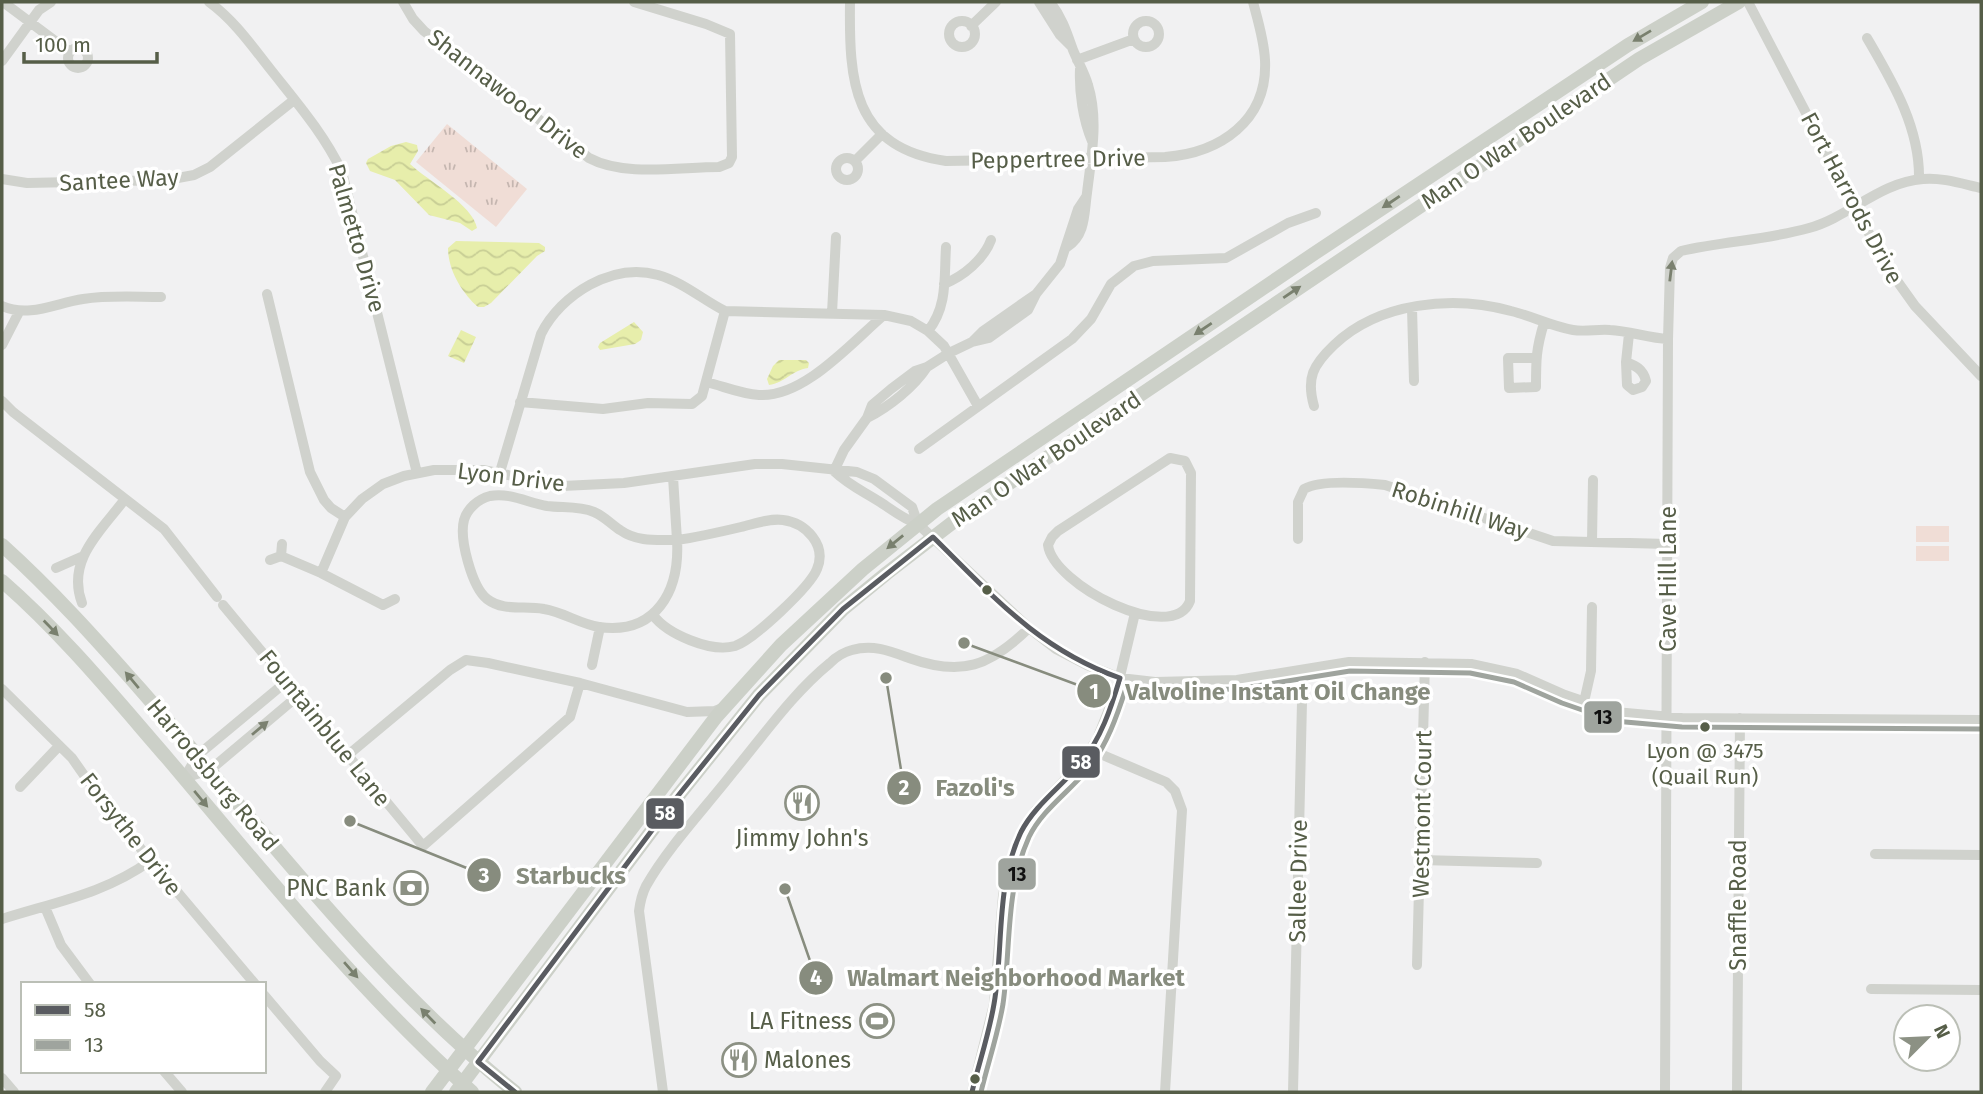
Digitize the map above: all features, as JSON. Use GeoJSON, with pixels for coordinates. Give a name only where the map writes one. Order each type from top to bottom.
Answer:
{"type":"FeatureCollection","features":[{"type":"Feature","properties":{"kind":"main road","name":"Man O War Boulevard"},"geometry":{"type":"LineString","coordinates":[[432,1092],[704,733],[774,653],[813,614],[918,524],[1570,82],[1702,2]]}},
{"type":"Feature","properties":{"kind":"main road","name":"Man O War Boulevard"},"geometry":{"type":"LineString","coordinates":[[463,1089],[478,1062],[685,787],[759,695],[843,609],[976,505],[1639,58],[1739,2]]}},
{"type":"Feature","properties":{"kind":"main road","name":"Harrodsburg Road"},"geometry":{"type":"LineString","coordinates":[[2,545],[75,616],[374,959],[463,1049],[515,1092]]}},
{"type":"Feature","properties":{"kind":"main road","name":"Harrodsburg Road"},"geometry":{"type":"LineString","coordinates":[[2,581],[55,632],[388,1013],[448,1070],[463,1089]]}},
{"type":"Feature","properties":{"kind":"street"},"geometry":{"type":"LineString","coordinates":[[3,2],[70,51]]}},
{"type":"Feature","properties":{"kind":"street"},"geometry":{"type":"LineString","coordinates":[[2,58],[40,6],[51,2]]}},
{"type":"Feature","properties":{"kind":"street","name":"Palmetto Drive"},"geometry":{"type":"LineString","coordinates":[[209,2],[240,31],[323,136],[334,155],[346,186],[417,473]]}},
{"type":"Feature","properties":{"kind":"street","name":"Shannawood Drive"},"geometry":{"type":"LineString","coordinates":[[403,2],[425,31],[589,159],[599,164],[621,169],[719,167],[729,163],[732,157],[730,34],[634,2]]}},
{"type":"Feature","properties":{"kind":"street","name":"Peppertree Drive"},"geometry":{"type":"LineString","coordinates":[[849,2],[854,82],[867,114],[882,134],[914,153],[946,161],[1165,157],[1196,153],[1221,142],[1242,124],[1256,103],[1261,89],[1265,63],[1253,2]]}},
{"type":"Feature","properties":{"kind":"street"},"geometry":{"type":"LineString","coordinates":[[971,26],[996,2]]}},
{"type":"Feature","properties":{"kind":"street"},"geometry":{"type":"LineString","coordinates":[[1039,2],[1060,35],[1072,47]]}},
{"type":"Feature","properties":{"kind":"street"},"geometry":{"type":"LineString","coordinates":[[834,471],[844,450],[867,418],[879,412],[920,378],[928,367],[949,353],[972,342],[989,338],[1018,318],[1028,310],[1060,264],[1078,209],[1086,197],[1092,142],[1086,128],[1078,64],[1068,32],[1050,2]]}},
{"type":"Feature","properties":{"kind":"street","name":"Fort Harrods Drive"},"geometry":{"type":"LineString","coordinates":[[1748,2],[1885,264],[1906,295],[1981,376]]}},
{"type":"Feature","properties":{"kind":"street"},"geometry":{"type":"LineString","coordinates":[[1867,38],[1912,128],[1918,155],[1919,179],[1935,179],[1981,188]]}},
{"type":"Feature","properties":{"kind":"street"},"geometry":{"type":"LineString","coordinates":[[1078,64],[1134,39]]}},
{"type":"Feature","properties":{"kind":"street","name":"Santee Way"},"geometry":{"type":"LineString","coordinates":[[2,179],[27,183],[183,178],[210,167],[294,100]]}},
{"type":"Feature","properties":{"kind":"street"},"geometry":{"type":"LineString","coordinates":[[855,161],[882,134]]}},
{"type":"Feature","properties":{"kind":"street","name":"Cave Hill Lane"},"geometry":{"type":"LineString","coordinates":[[1665,1092],[1670,268],[1673,258],[1681,251],[1797,232],[1838,217],[1892,187],[1919,179]]}},
{"type":"Feature","properties":{"kind":"street"},"geometry":{"type":"LineString","coordinates":[[919,449],[1072,339],[1091,319],[1111,284],[1134,266],[1153,261],[1226,258],[1288,223],[1316,213]]}},
{"type":"Feature","properties":{"kind":"street"},"geometry":{"type":"LineString","coordinates":[[832,313],[836,237]]}},
{"type":"Feature","properties":{"kind":"street"},"geometry":{"type":"LineString","coordinates":[[944,284],[958,278],[983,255],[991,240]]}},
{"type":"Feature","properties":{"kind":"street"},"geometry":{"type":"LineString","coordinates":[[928,331],[940,313],[946,247]]}},
{"type":"Feature","properties":{"kind":"street"},"geometry":{"type":"LineString","coordinates":[[500,472],[537,344],[545,326],[560,307],[578,292],[596,282],[625,272],[658,274],[725,311],[884,315],[911,321],[928,331],[949,353],[978,405]]}},
{"type":"Feature","properties":{"kind":"street"},"geometry":{"type":"LineString","coordinates":[[267,294],[310,472],[324,500],[345,517]]}},
{"type":"Feature","properties":{"kind":"street"},"geometry":{"type":"LineString","coordinates":[[2,306],[19,312],[81,299],[115,296],[161,298]]}},
{"type":"Feature","properties":{"kind":"street"},"geometry":{"type":"LineString","coordinates":[[1314,406],[1310,377],[1330,349],[1365,322],[1378,316],[1431,304],[1485,306],[1573,330],[1608,330],[1668,339]]}},
{"type":"Feature","properties":{"kind":"street"},"geometry":{"type":"LineString","coordinates":[[1412,308],[1414,382]]}},
{"type":"Feature","properties":{"kind":"street"},"geometry":{"type":"LineString","coordinates":[[520,402],[586,409],[648,403],[692,404],[702,396],[725,311]]}},
{"type":"Feature","properties":{"kind":"street"},"geometry":{"type":"LineString","coordinates":[[2,345],[19,312]]}},
{"type":"Feature","properties":{"kind":"street"},"geometry":{"type":"LineString","coordinates":[[706,382],[760,395],[797,386],[815,375],[884,315]]}},
{"type":"Feature","properties":{"kind":"street"},"geometry":{"type":"LineString","coordinates":[[1536,358],[1536,349],[1545,323]]}},
{"type":"Feature","properties":{"kind":"street"},"geometry":{"type":"LineString","coordinates":[[1626,362],[1629,334]]}},
{"type":"Feature","properties":{"kind":"street","name":"Fountainblue Lane"},"geometry":{"type":"LineString","coordinates":[[2,401],[164,529],[220,601],[423,846],[570,717],[580,683]]}},
{"type":"Feature","properties":{"kind":"street"},"geometry":{"type":"LineString","coordinates":[[1170,458],[1181,458],[1188,464],[1191,473],[1190,601],[1184,611],[1175,614],[1135,613],[1108,603],[1082,587],[1055,564],[1048,545],[1058,531],[1161,462],[1170,458]]}},
{"type":"Feature","properties":{"kind":"street","name":"Lyon Drive"},"geometry":{"type":"LineString","coordinates":[[321,573],[345,517],[362,499],[383,484],[434,470],[467,468],[500,472],[517,478],[563,486],[624,483],[755,464],[782,464],[857,472],[874,479],[912,507],[918,524]]}},
{"type":"Feature","properties":{"kind":"street","name":"Lyon Drive"},"geometry":{"type":"LineString","coordinates":[[834,471],[853,488],[882,503],[900,518],[918,524],[1029,628],[1071,658],[1120,678],[1155,682],[1256,678],[1349,662],[1471,664],[1507,672],[1615,712],[1667,717],[1981,720]]}},
{"type":"Feature","properties":{"kind":"street"},"geometry":{"type":"LineString","coordinates":[[653,615],[669,631],[681,636],[712,646],[737,645],[759,631],[811,579],[819,562],[813,536],[801,525],[781,520],[677,540],[636,538],[586,509],[546,506],[507,496],[489,496],[469,510],[463,525],[475,584],[486,598],[502,607],[543,609],[600,627],[620,627],[653,615],[662,606],[671,588],[677,560],[677,540],[673,477]]}},
{"type":"Feature","properties":{"kind":"street"},"geometry":{"type":"LineString","coordinates":[[1592,542],[1593,480]]}},
{"type":"Feature","properties":{"kind":"street","name":"Robinhill Way"},"geometry":{"type":"LineString","coordinates":[[1298,539],[1298,502],[1304,489],[1317,485],[1368,483],[1385,485],[1553,541],[1668,544]]}},
{"type":"Feature","properties":{"kind":"street"},"geometry":{"type":"LineString","coordinates":[[55,568],[81,557],[125,499]]}},
{"type":"Feature","properties":{"kind":"street"},"geometry":{"type":"LineString","coordinates":[[282,544],[276,558],[321,573],[383,605]]}},
{"type":"Feature","properties":{"kind":"street"},"geometry":{"type":"LineString","coordinates":[[81,557],[77,590],[82,603]]}},
{"type":"Feature","properties":{"kind":"street"},"geometry":{"type":"LineString","coordinates":[[383,605],[395,599]]}},
{"type":"Feature","properties":{"kind":"street"},"geometry":{"type":"LineString","coordinates":[[383,605],[383,618]]}},
{"type":"Feature","properties":{"kind":"street"},"geometry":{"type":"LineString","coordinates":[[1584,702],[1591,671],[1592,607]]}},
{"type":"Feature","properties":{"kind":"street"},"geometry":{"type":"LineString","coordinates":[[972,1092],[994,1004],[1008,867],[1022,831],[1036,810],[1091,750],[1110,710],[1135,613]]}},
{"type":"Feature","properties":{"kind":"street"},"geometry":{"type":"LineString","coordinates":[[592,665],[600,627]]}},
{"type":"Feature","properties":{"kind":"street"},"geometry":{"type":"LineString","coordinates":[[663,1092],[639,911],[646,886],[704,808],[783,712],[828,664],[839,656],[853,649],[877,647],[936,667],[954,668],[988,660],[1011,645],[1029,628]]}},
{"type":"Feature","properties":{"kind":"street"},"geometry":{"type":"LineString","coordinates":[[348,755],[450,670],[466,660],[580,683],[687,712],[715,711],[726,707]]}},
{"type":"Feature","properties":{"kind":"street","name":"Westmont Court"},"geometry":{"type":"LineString","coordinates":[[1417,965],[1425,662]]}},
{"type":"Feature","properties":{"kind":"street","name":"Sallee Drive"},"geometry":{"type":"LineString","coordinates":[[1293,1092],[1302,702],[1297,671]]}},
{"type":"Feature","properties":{"kind":"street"},"geometry":{"type":"LineString","coordinates":[[184,778],[198,755],[287,681]]}},
{"type":"Feature","properties":{"kind":"street","name":"Forsythe Drive"},"geometry":{"type":"LineString","coordinates":[[2,689],[72,758],[104,805],[253,982]]}},
{"type":"Feature","properties":{"kind":"street"},"geometry":{"type":"LineString","coordinates":[[184,778],[210,770],[299,695]]}},
{"type":"Feature","properties":{"kind":"street"},"geometry":{"type":"LineString","coordinates":[[687,712],[698,722],[704,733]]}},
{"type":"Feature","properties":{"kind":"street","name":"Snaffle Road"},"geometry":{"type":"LineString","coordinates":[[1737,1092],[1740,718]]}},
{"type":"Feature","properties":{"kind":"street"},"geometry":{"type":"LineString","coordinates":[[20,787],[59,746]]}},
{"type":"Feature","properties":{"kind":"street"},"geometry":{"type":"LineString","coordinates":[[1091,750],[1166,782],[1175,791],[1182,810],[1165,1092]]}},
{"type":"Feature","properties":{"kind":"street"},"geometry":{"type":"LineString","coordinates":[[1875,854],[1981,855]]}},
{"type":"Feature","properties":{"kind":"street"},"geometry":{"type":"LineString","coordinates":[[1421,860],[1536,863]]}},
{"type":"Feature","properties":{"kind":"street"},"geometry":{"type":"LineString","coordinates":[[2,919],[102,889],[150,861]]}},
{"type":"Feature","properties":{"kind":"street"},"geometry":{"type":"LineString","coordinates":[[45,907],[61,945],[89,982]]}},
{"type":"Feature","properties":{"kind":"street"},"geometry":{"type":"LineString","coordinates":[[1871,989],[1981,990]]}},
{"type":"Feature","properties":{"kind":"street"},"geometry":{"type":"LineString","coordinates":[[266,997],[336,1076],[325,1092]]}},
{"type":"Feature","properties":{"kind":"street"},"geometry":{"type":"LineString","coordinates":[[166,1073],[181,1092]]}},
{"type":"Feature","properties":{"kind":"street"},"geometry":{"type":"LineString","coordinates":[[2,1078],[14,1092]]}},
{"type":"Feature","properties":{"kind":"green space"},"geometry":{"type":"Polygon","coordinates":[[[447,124],[527,189],[496,227],[416,162],[447,124]]]}},
{"type":"Feature","properties":{"kind":"green space"},"geometry":{"type":"Polygon","coordinates":[[[1916,526],[1949,526],[1949,542],[1916,542],[1916,526]]]}},
{"type":"Feature","properties":{"kind":"green space"},"geometry":{"type":"Polygon","coordinates":[[[1916,546],[1949,546],[1949,561],[1916,561],[1916,546]]]}},
{"type":"Feature","properties":{"kind":"water"},"geometry":{"type":"Polygon","coordinates":[[[406,142],[417,145],[418,151],[410,164],[459,202],[474,219],[477,228],[472,231],[460,223],[429,215],[395,180],[370,171],[366,163],[368,159],[391,146],[406,142]]]}},
{"type":"Feature","properties":{"kind":"water"},"geometry":{"type":"Polygon","coordinates":[[[456,241],[539,243],[545,247],[545,251],[491,303],[478,307],[461,288],[450,265],[448,248],[456,241]]]}},
{"type":"Feature","properties":{"kind":"water"},"geometry":{"type":"Polygon","coordinates":[[[634,322],[643,332],[641,340],[635,344],[600,350],[600,343],[634,322]]]}},
{"type":"Feature","properties":{"kind":"water"},"geometry":{"type":"Polygon","coordinates":[[[461,330],[476,337],[464,363],[448,356],[461,330]]]}},
{"type":"Feature","properties":{"kind":"water"},"geometry":{"type":"Polygon","coordinates":[[[779,360],[806,360],[809,363],[808,368],[769,385],[767,379],[779,360]]]}},
{"type":"Feature","properties":{"kind":"transit line","name":"58"},"geometry":{"type":"LineString","coordinates":[[515,1092],[478,1062],[677,797],[759,695],[843,609],[933,537],[1018,619],[1065,652],[1120,678],[1109,712],[1094,744],[1080,764],[1033,813],[1021,832],[1013,853],[1004,896],[994,1004],[972,1092]]}},
{"type":"Feature","properties":{"kind":"transit line","name":"13"},"geometry":{"type":"LineString","coordinates":[[981,1092],[1003,1004],[1012,898],[1021,857],[1034,827],[1088,769],[1101,750],[1126,688],[1155,691],[1237,689],[1350,671],[1470,673],[1514,682],[1562,703],[1614,721],[1682,727],[1981,729]]}},
{"type":"Feature","properties":{"kind":"place","name":"Valvoline Instant Oil Change"},"geometry":{"type":"Point","coordinates":[964,643]}},
{"type":"Feature","properties":{"kind":"place","name":"Fazoli's"},"geometry":{"type":"Point","coordinates":[886,678]}},
{"type":"Feature","properties":{"kind":"place","name":"Lyon @ 3475 (Quail Run)"},"geometry":{"type":"Point","coordinates":[1705,727]}},
{"type":"Feature","properties":{"kind":"place","name":"Jimmy John's"},"geometry":{"type":"Point","coordinates":[802,803]}},
{"type":"Feature","properties":{"kind":"place","name":"Starbucks"},"geometry":{"type":"Point","coordinates":[350,821]}},
{"type":"Feature","properties":{"kind":"place","name":"PNC Bank"},"geometry":{"type":"Point","coordinates":[411,888]}},
{"type":"Feature","properties":{"kind":"place","name":"Walmart Neighborhood Market"},"geometry":{"type":"Point","coordinates":[785,889]}},
{"type":"Feature","properties":{"kind":"place","name":"LA Fitness"},"geometry":{"type":"Point","coordinates":[877,1021]}},
{"type":"Feature","properties":{"kind":"place","name":"Malones"},"geometry":{"type":"Point","coordinates":[739,1060]}}]}
